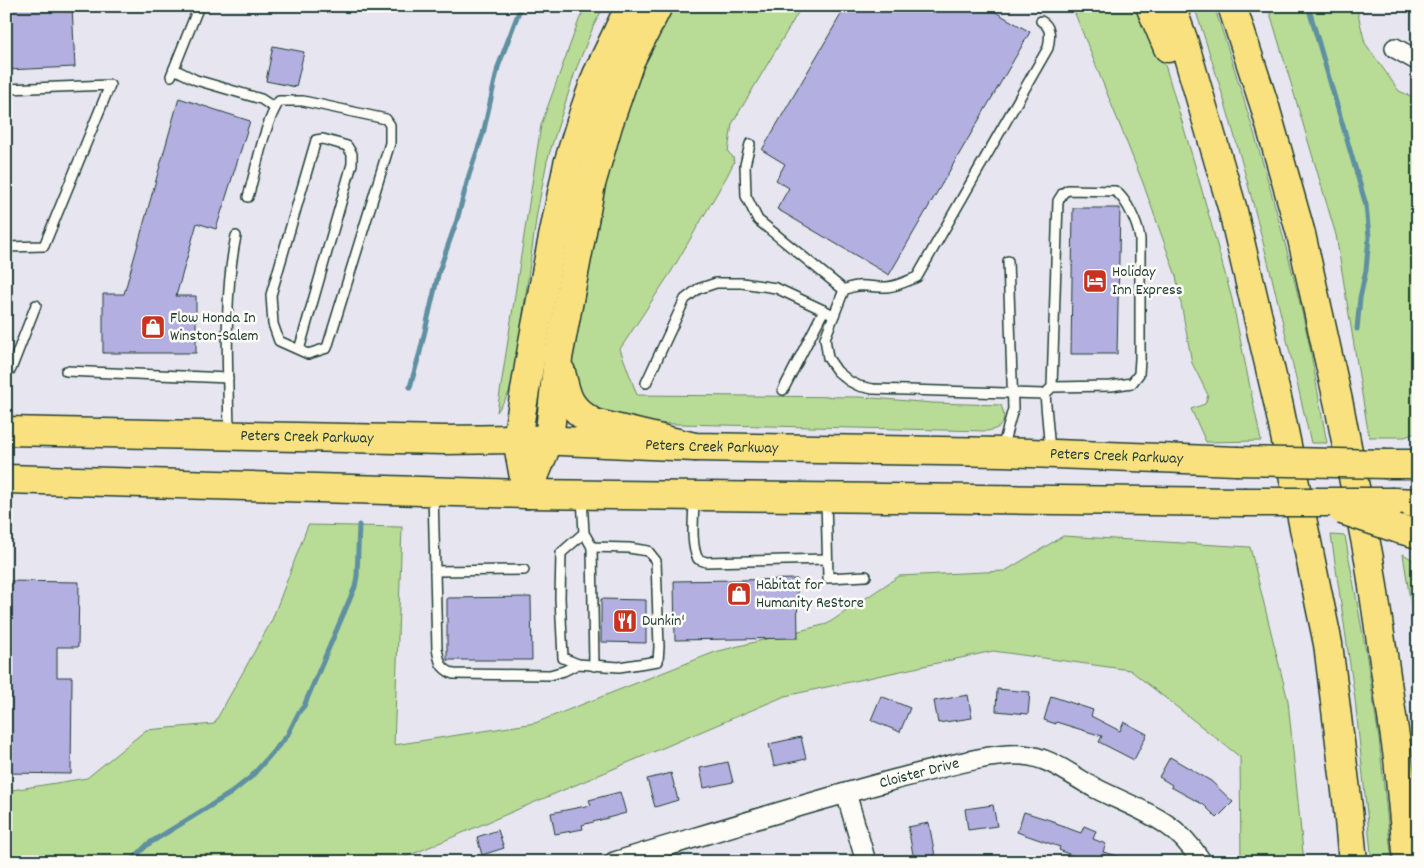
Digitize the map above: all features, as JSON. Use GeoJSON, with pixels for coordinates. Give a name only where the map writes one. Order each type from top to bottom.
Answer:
{"type":"FeatureCollection","features":[{"type":"Feature","properties":{"kind":"main road"},"geometry":{"type":"LineString","coordinates":[[527,494],[517,439],[540,304],[568,164],[597,75],[630,6]]}},
{"type":"Feature","properties":{"kind":"main road"},"geometry":{"type":"LineString","coordinates":[[597,75],[638,6]]}},
{"type":"Feature","properties":{"kind":"main road"},"geometry":{"type":"LineString","coordinates":[[527,494],[549,440],[558,358],[591,184],[608,125],[630,61],[658,6]]}},
{"type":"Feature","properties":{"kind":"main road"},"geometry":{"type":"LineString","coordinates":[[1150,6],[1164,36],[1173,62],[1208,178],[1232,207]]}},
{"type":"Feature","properties":{"kind":"main road"},"geometry":{"type":"LineString","coordinates":[[1171,6],[1183,39],[1232,207],[1278,402],[1328,644],[1353,862]]}},
{"type":"Feature","properties":{"kind":"main road"},"geometry":{"type":"LineString","coordinates":[[1232,6],[1265,106],[1301,234],[1339,405],[1369,559],[1398,758],[1408,862]]}},
{"type":"Feature","properties":{"kind":"main road"},"geometry":{"type":"LineString","coordinates":[[558,358],[566,395],[574,408],[583,416],[594,423],[695,447]]}},
{"type":"Feature","properties":{"kind":"main road","name":"Peters Creek Parkway"},"geometry":{"type":"LineString","coordinates":[[6,431],[444,440],[517,439],[695,447],[1002,452],[1236,461],[1418,464]]}},
{"type":"Feature","properties":{"kind":"main road"},"geometry":{"type":"LineString","coordinates":[[6,479],[582,495],[1405,503]]}},
{"type":"Feature","properties":{"kind":"main road"},"geometry":{"type":"LineString","coordinates":[[1319,502],[1408,531]]}},
{"type":"Feature","properties":{"kind":"street"},"geometry":{"type":"LineString","coordinates":[[1395,48],[1418,61]]}},
{"type":"Feature","properties":{"kind":"street","name":"Cloister Drive"},"geometry":{"type":"LineString","coordinates":[[614,862],[846,793],[960,763],[995,757],[1023,755],[1050,762],[1095,788],[1166,824],[1182,837],[1202,862]]}},
{"type":"Feature","properties":{"kind":"street"},"geometry":{"type":"LineString","coordinates":[[846,793],[866,862]]}},
{"type":"Feature","properties":{"kind":"lane"},"geometry":{"type":"LineString","coordinates":[[199,6],[173,73],[261,99],[275,108]]}},
{"type":"Feature","properties":{"kind":"lane"},"geometry":{"type":"LineString","coordinates":[[1042,21],[1046,23],[1051,35],[1048,48],[917,277],[897,286],[853,285],[844,290],[826,338],[828,358],[837,371],[849,381],[859,386],[873,389],[1045,394],[1052,387],[1058,201],[1063,193],[1068,190],[1115,191],[1120,194],[1129,209],[1139,234],[1139,374],[1132,383],[1111,386],[1052,387]]}},
{"type":"Feature","properties":{"kind":"lane"},"geometry":{"type":"LineString","coordinates":[[6,89],[110,85],[44,246],[6,247]]}},
{"type":"Feature","properties":{"kind":"lane"},"geometry":{"type":"LineString","coordinates":[[248,197],[264,140],[279,101],[303,101],[386,119],[390,124],[390,143],[327,348],[308,354],[299,350],[279,341],[273,324],[271,296],[316,140],[323,139],[347,146],[352,154],[352,164],[299,350]]}},
{"type":"Feature","properties":{"kind":"lane"},"geometry":{"type":"LineString","coordinates":[[750,144],[745,165],[746,196],[758,220],[844,290]]}},
{"type":"Feature","properties":{"kind":"lane"},"geometry":{"type":"LineString","coordinates":[[229,436],[228,331],[230,264],[236,236]]}},
{"type":"Feature","properties":{"kind":"lane"},"geometry":{"type":"LineString","coordinates":[[1002,452],[1013,409],[1008,261]]}},
{"type":"Feature","properties":{"kind":"lane"},"geometry":{"type":"LineString","coordinates":[[646,383],[685,299],[698,289],[716,283],[742,283],[776,288],[834,315]]}},
{"type":"Feature","properties":{"kind":"lane"},"geometry":{"type":"LineString","coordinates":[[6,369],[10,369],[36,305]]}},
{"type":"Feature","properties":{"kind":"lane"},"geometry":{"type":"LineString","coordinates":[[783,390],[824,310]]}},
{"type":"Feature","properties":{"kind":"lane"},"geometry":{"type":"LineString","coordinates":[[66,371],[228,378]]}},
{"type":"Feature","properties":{"kind":"lane"},"geometry":{"type":"LineString","coordinates":[[1045,394],[1050,454]]}},
{"type":"Feature","properties":{"kind":"lane"},"geometry":{"type":"LineString","coordinates":[[433,492],[437,649],[444,670],[453,674],[550,675],[578,664]]}},
{"type":"Feature","properties":{"kind":"lane"},"geometry":{"type":"LineString","coordinates":[[582,495],[584,533],[592,547],[594,666]]}},
{"type":"Feature","properties":{"kind":"lane"},"geometry":{"type":"LineString","coordinates":[[694,496],[694,546],[698,559],[706,562],[827,559]]}},
{"type":"Feature","properties":{"kind":"lane"},"geometry":{"type":"LineString","coordinates":[[826,497],[828,578],[866,576]]}},
{"type":"Feature","properties":{"kind":"lane"},"geometry":{"type":"LineString","coordinates":[[584,533],[561,553],[560,598],[563,658],[578,664],[619,667],[658,661],[656,561],[648,551],[630,548],[592,547]]}},
{"type":"Feature","properties":{"kind":"lane"},"geometry":{"type":"LineString","coordinates":[[435,571],[524,570]]}},
{"type":"Feature","properties":{"kind":"green space"},"geometry":{"type":"Polygon","coordinates":[[[586,6],[604,6],[593,27],[575,72],[547,161],[537,213],[516,377],[497,412],[541,125],[579,20],[586,6]]]}},
{"type":"Feature","properties":{"kind":"green space"},"geometry":{"type":"Polygon","coordinates":[[[674,6],[802,6],[732,124],[728,152],[733,157],[734,162],[727,176],[671,272],[620,349],[637,395],[860,397],[933,403],[1001,405],[1004,419],[1000,426],[987,431],[634,423],[600,418],[572,383],[572,360],[601,199],[629,100],[660,29],[674,6]]]}},
{"type":"Feature","properties":{"kind":"green space"},"geometry":{"type":"Polygon","coordinates":[[[1072,6],[1138,6],[1149,25],[1166,68],[1232,299],[1261,441],[1206,442],[1191,409],[1205,404],[1208,395],[1192,363],[1176,276],[1143,183],[1072,6]]]}},
{"type":"Feature","properties":{"kind":"green space"},"geometry":{"type":"Polygon","coordinates":[[[1194,6],[1214,6],[1253,129],[1277,212],[1308,338],[1327,443],[1311,443],[1244,168],[1194,6]]]}},
{"type":"Feature","properties":{"kind":"green space"},"geometry":{"type":"Polygon","coordinates":[[[1268,6],[1356,6],[1365,43],[1399,91],[1418,99],[1418,432],[1405,437],[1369,437],[1336,235],[1268,6]]]}},
{"type":"Feature","properties":{"kind":"green space"},"geometry":{"type":"Polygon","coordinates":[[[308,525],[402,527],[394,745],[535,723],[715,652],[827,624],[899,576],[1005,571],[1063,536],[1250,547],[1288,701],[1304,862],[1241,862],[1240,757],[1130,670],[993,651],[785,696],[394,862],[6,862],[6,791],[87,778],[146,730],[214,724],[272,620],[308,525]]]}},
{"type":"Feature","properties":{"kind":"green space"},"geometry":{"type":"Polygon","coordinates":[[[1331,535],[1345,536],[1366,652],[1379,739],[1392,862],[1372,862],[1355,699],[1331,535]]]}},
{"type":"Feature","properties":{"kind":"green space"},"geometry":{"type":"Polygon","coordinates":[[[1403,554],[1418,563],[1418,652],[1403,554]]]}},
{"type":"Feature","properties":{"kind":"building"},"geometry":{"type":"Polygon","coordinates":[[[6,6],[72,6],[75,67],[6,70],[6,6]]]}},
{"type":"Feature","properties":{"kind":"building"},"geometry":{"type":"Polygon","coordinates":[[[846,6],[985,6],[1030,32],[889,275],[777,209],[789,188],[776,180],[785,164],[762,150],[846,6]]]}},
{"type":"Feature","properties":{"kind":"building"},"geometry":{"type":"Polygon","coordinates":[[[273,46],[304,52],[296,87],[266,81],[273,46]]]}},
{"type":"Feature","properties":{"kind":"building"},"geometry":{"type":"Polygon","coordinates":[[[179,98],[250,121],[216,229],[197,223],[176,296],[196,296],[196,353],[103,353],[103,294],[124,294],[179,98]]]}},
{"type":"Feature","properties":{"kind":"building","name":"Holiday Inn Express"},"geometry":{"type":"Polygon","coordinates":[[[1073,208],[1120,208],[1117,354],[1071,354],[1073,208]]]}},
{"type":"Feature","properties":{"kind":"building"},"geometry":{"type":"Polygon","coordinates":[[[797,579],[798,638],[675,640],[674,581],[797,579]]]}},
{"type":"Feature","properties":{"kind":"building"},"geometry":{"type":"Polygon","coordinates":[[[6,581],[79,582],[78,647],[57,647],[57,677],[72,677],[71,774],[6,773],[6,581]]]}},
{"type":"Feature","properties":{"kind":"building"},"geometry":{"type":"Polygon","coordinates":[[[531,597],[532,660],[447,660],[447,598],[531,597]]]}},
{"type":"Feature","properties":{"kind":"building"},"geometry":{"type":"Polygon","coordinates":[[[601,599],[646,600],[646,643],[601,642],[601,599]]]}},
{"type":"Feature","properties":{"kind":"building"},"geometry":{"type":"Polygon","coordinates":[[[997,689],[1030,692],[1028,714],[996,711],[997,689]]]}},
{"type":"Feature","properties":{"kind":"building"},"geometry":{"type":"Polygon","coordinates":[[[968,695],[972,718],[938,723],[934,701],[968,695]]]}},
{"type":"Feature","properties":{"kind":"building"},"geometry":{"type":"Polygon","coordinates":[[[881,696],[910,708],[900,732],[871,720],[881,696]]]}},
{"type":"Feature","properties":{"kind":"building"},"geometry":{"type":"Polygon","coordinates":[[[1051,696],[1093,710],[1091,716],[1120,731],[1124,722],[1147,734],[1134,760],[1099,742],[1102,736],[1044,720],[1051,696]]]}},
{"type":"Feature","properties":{"kind":"building"},"geometry":{"type":"Polygon","coordinates":[[[801,737],[806,759],[774,766],[769,744],[801,737]]]}},
{"type":"Feature","properties":{"kind":"building"},"geometry":{"type":"Polygon","coordinates":[[[1170,757],[1211,781],[1233,802],[1217,818],[1204,805],[1171,787],[1172,785],[1159,777],[1170,757]]]}},
{"type":"Feature","properties":{"kind":"building"},"geometry":{"type":"Polygon","coordinates":[[[728,762],[733,782],[704,788],[700,768],[728,762]]]}},
{"type":"Feature","properties":{"kind":"building"},"geometry":{"type":"Polygon","coordinates":[[[671,773],[678,800],[655,807],[647,779],[671,773]]]}},
{"type":"Feature","properties":{"kind":"building"},"geometry":{"type":"Polygon","coordinates":[[[620,792],[626,813],[582,825],[583,829],[555,834],[551,813],[591,805],[589,800],[620,792]]]}},
{"type":"Feature","properties":{"kind":"building"},"geometry":{"type":"Polygon","coordinates":[[[993,805],[997,826],[968,830],[965,809],[993,805]]]}},
{"type":"Feature","properties":{"kind":"building"},"geometry":{"type":"Polygon","coordinates":[[[1024,812],[1056,822],[1056,824],[1081,833],[1084,826],[1096,831],[1093,839],[1106,844],[1103,852],[1126,858],[1125,862],[1088,862],[1059,850],[1060,847],[1017,832],[1024,812]]]}},
{"type":"Feature","properties":{"kind":"building"},"geometry":{"type":"Polygon","coordinates":[[[929,823],[935,856],[914,860],[908,827],[929,823]]]}},
{"type":"Feature","properties":{"kind":"building"},"geometry":{"type":"Polygon","coordinates":[[[498,830],[504,848],[482,855],[477,837],[498,830]]]}},
{"type":"Feature","properties":{"kind":"waterway"},"geometry":{"type":"LineString","coordinates":[[410,387],[439,271],[457,220],[469,175],[483,134],[498,67],[521,6]]}},
{"type":"Feature","properties":{"kind":"waterway"},"geometry":{"type":"LineString","coordinates":[[1308,6],[1366,205],[1369,237],[1357,329]]}},
{"type":"Feature","properties":{"kind":"waterway"},"geometry":{"type":"LineString","coordinates":[[130,862],[148,844],[231,793],[251,777],[287,736],[304,706],[355,587],[359,525]]}},
{"type":"Feature","properties":{"kind":"place","name":"Holiday Inn Express"},"geometry":{"type":"Point","coordinates":[1095,281]}},
{"type":"Feature","properties":{"kind":"place","name":"Flow Honda In Winston-Salem"},"geometry":{"type":"Point","coordinates":[153,327]}},
{"type":"Feature","properties":{"kind":"place","name":"Habitat for Humanity ReStore"},"geometry":{"type":"Point","coordinates":[739,594]}},
{"type":"Feature","properties":{"kind":"place","name":"Dunkin'"},"geometry":{"type":"Point","coordinates":[625,621]}}]}
